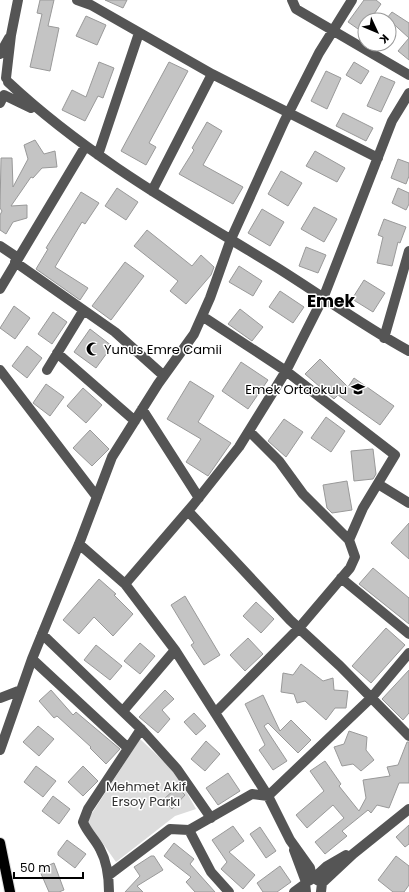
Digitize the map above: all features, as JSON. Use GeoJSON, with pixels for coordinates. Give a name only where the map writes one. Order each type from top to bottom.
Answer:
{"type":"FeatureCollection","features":[{"type":"Feature","properties":{"kind":"main road"},"geometry":{"type":"LineString","coordinates":[[0,843],[10,892]]}},
{"type":"Feature","properties":{"kind":"street"},"geometry":{"type":"LineString","coordinates":[[18,0],[5,77],[7,91],[1,99],[40,112]]}},
{"type":"Feature","properties":{"kind":"street"},"geometry":{"type":"LineString","coordinates":[[77,0],[91,5],[212,74],[288,114],[378,158]]}},
{"type":"Feature","properties":{"kind":"street"},"geometry":{"type":"LineString","coordinates":[[292,0],[296,9],[409,75]]}},
{"type":"Feature","properties":{"kind":"street"},"geometry":{"type":"LineString","coordinates":[[0,750],[32,659],[79,544],[112,457],[164,376],[194,334],[231,239],[288,114],[319,53],[352,0]]}},
{"type":"Feature","properties":{"kind":"street"},"geometry":{"type":"LineString","coordinates":[[98,155],[140,33]]}},
{"type":"Feature","properties":{"kind":"street"},"geometry":{"type":"LineString","coordinates":[[0,54],[11,35]]}},
{"type":"Feature","properties":{"kind":"street"},"geometry":{"type":"LineString","coordinates":[[152,191],[212,74]]}},
{"type":"Feature","properties":{"kind":"street"},"geometry":{"type":"LineString","coordinates":[[5,77],[40,112],[98,155],[152,191],[324,296],[384,338],[409,351]]}},
{"type":"Feature","properties":{"kind":"street"},"geometry":{"type":"LineString","coordinates":[[125,584],[199,498],[239,447],[286,371],[324,296],[392,121],[409,93]]}},
{"type":"Feature","properties":{"kind":"street"},"geometry":{"type":"LineString","coordinates":[[0,289],[85,146]]}},
{"type":"Feature","properties":{"kind":"street"},"geometry":{"type":"LineString","coordinates":[[0,246],[83,311],[115,332],[164,376]]}},
{"type":"Feature","properties":{"kind":"street"},"geometry":{"type":"LineString","coordinates":[[384,338],[406,271],[409,251]]}},
{"type":"Feature","properties":{"kind":"street"},"geometry":{"type":"LineString","coordinates":[[47,370],[83,311]]}},
{"type":"Feature","properties":{"kind":"street"},"geometry":{"type":"LineString","coordinates":[[202,316],[286,371],[395,455],[363,508],[349,540]]}},
{"type":"Feature","properties":{"kind":"street"},"geometry":{"type":"LineString","coordinates":[[57,353],[135,421]]}},
{"type":"Feature","properties":{"kind":"street"},"geometry":{"type":"LineString","coordinates":[[0,370],[97,497]]}},
{"type":"Feature","properties":{"kind":"street"},"geometry":{"type":"LineString","coordinates":[[142,409],[199,498]]}},
{"type":"Feature","properties":{"kind":"street"},"geometry":{"type":"LineString","coordinates":[[215,713],[299,628],[350,568],[355,557],[349,540],[303,494],[279,461],[249,431]]}},
{"type":"Feature","properties":{"kind":"street"},"geometry":{"type":"LineString","coordinates":[[378,484],[409,504]]}},
{"type":"Feature","properties":{"kind":"street"},"geometry":{"type":"LineString","coordinates":[[188,511],[299,628],[340,666],[409,736]]}},
{"type":"Feature","properties":{"kind":"street"},"geometry":{"type":"LineString","coordinates":[[79,544],[125,584],[176,650],[268,796],[291,842],[310,868],[314,886]]}},
{"type":"Feature","properties":{"kind":"street"},"geometry":{"type":"LineString","coordinates":[[341,578],[409,634]]}},
{"type":"Feature","properties":{"kind":"street"},"geometry":{"type":"LineString","coordinates":[[42,634],[141,729],[177,769],[211,818]]}},
{"type":"Feature","properties":{"kind":"street"},"geometry":{"type":"LineString","coordinates":[[123,712],[176,650]]}},
{"type":"Feature","properties":{"kind":"street"},"geometry":{"type":"LineString","coordinates":[[268,796],[372,698],[409,653]]}},
{"type":"Feature","properties":{"kind":"street"},"geometry":{"type":"LineString","coordinates":[[32,659],[128,748]]}},
{"type":"Feature","properties":{"kind":"street"},"geometry":{"type":"LineString","coordinates":[[0,698],[21,690]]}},
{"type":"Feature","properties":{"kind":"street"},"geometry":{"type":"LineString","coordinates":[[109,892],[109,875],[100,848],[88,832],[83,822],[88,810],[141,729]]}},
{"type":"Feature","properties":{"kind":"street"},"geometry":{"type":"LineString","coordinates":[[109,875],[170,829],[189,830],[252,794],[268,796]]}},
{"type":"Feature","properties":{"kind":"street"},"geometry":{"type":"LineString","coordinates":[[294,892],[314,886],[327,866],[362,846],[409,809]]}},
{"type":"Feature","properties":{"kind":"street"},"geometry":{"type":"LineString","coordinates":[[189,830],[211,872],[229,892]]}},
{"type":"Feature","properties":{"kind":"green space","name":"Mehmet Akif Ersoy Parkı"},"geometry":{"type":"Polygon","coordinates":[[[140,739],[175,772],[196,809],[175,816],[116,862],[87,821],[140,739]]]}},
{"type":"Feature","properties":{"kind":"building"},"geometry":{"type":"Polygon","coordinates":[[[40,0],[54,0],[48,26],[59,28],[50,71],[30,67],[42,14],[37,13],[40,0]]]}},
{"type":"Feature","properties":{"kind":"building"},"geometry":{"type":"Polygon","coordinates":[[[105,0],[127,0],[123,8],[105,0]]]}},
{"type":"Feature","properties":{"kind":"building"},"geometry":{"type":"Polygon","coordinates":[[[364,0],[376,0],[381,4],[376,12],[357,12],[357,28],[348,22],[364,0]]]}},
{"type":"Feature","properties":{"kind":"building"},"geometry":{"type":"Polygon","coordinates":[[[397,15],[409,23],[409,38],[397,27],[397,15]]]}},
{"type":"Feature","properties":{"kind":"building"},"geometry":{"type":"Polygon","coordinates":[[[86,16],[106,25],[97,45],[76,36],[86,16]]]}},
{"type":"Feature","properties":{"kind":"building"},"geometry":{"type":"Polygon","coordinates":[[[409,38],[409,60],[398,51],[409,38]]]}},
{"type":"Feature","properties":{"kind":"building"},"geometry":{"type":"Polygon","coordinates":[[[99,62],[114,68],[103,98],[98,96],[85,121],[62,110],[72,90],[86,97],[99,62]]]}},
{"type":"Feature","properties":{"kind":"building"},"geometry":{"type":"Polygon","coordinates":[[[169,62],[188,71],[149,143],[156,147],[146,165],[121,151],[169,62]]]}},
{"type":"Feature","properties":{"kind":"building"},"geometry":{"type":"Polygon","coordinates":[[[354,62],[369,71],[361,84],[346,75],[354,62]]]}},
{"type":"Feature","properties":{"kind":"building"},"geometry":{"type":"Polygon","coordinates":[[[326,71],[341,78],[327,109],[311,101],[326,71]]]}},
{"type":"Feature","properties":{"kind":"building"},"geometry":{"type":"Polygon","coordinates":[[[381,76],[395,82],[381,112],[367,106],[381,76]]]}},
{"type":"Feature","properties":{"kind":"building"},"geometry":{"type":"Polygon","coordinates":[[[343,113],[373,128],[366,141],[336,126],[343,113]]]}},
{"type":"Feature","properties":{"kind":"building"},"geometry":{"type":"Polygon","coordinates":[[[207,122],[222,131],[203,165],[243,187],[233,204],[179,174],[194,150],[192,148],[207,122]]]}},
{"type":"Feature","properties":{"kind":"building"},"geometry":{"type":"Polygon","coordinates":[[[35,140],[44,154],[55,151],[57,167],[42,168],[33,178],[31,177],[11,206],[27,205],[27,218],[13,222],[6,234],[0,230],[0,215],[2,211],[0,208],[1,158],[12,158],[13,187],[28,159],[24,145],[35,140]]]}},
{"type":"Feature","properties":{"kind":"building"},"geometry":{"type":"Polygon","coordinates":[[[315,151],[345,168],[337,182],[306,166],[315,151]]]}},
{"type":"Feature","properties":{"kind":"building"},"geometry":{"type":"Polygon","coordinates":[[[398,159],[409,163],[409,176],[406,184],[391,178],[398,159]]]}},
{"type":"Feature","properties":{"kind":"building"},"geometry":{"type":"Polygon","coordinates":[[[281,171],[302,183],[288,206],[268,194],[281,171]]]}},
{"type":"Feature","properties":{"kind":"building"},"geometry":{"type":"Polygon","coordinates":[[[117,188],[138,202],[126,220],[105,206],[117,188]]]}},
{"type":"Feature","properties":{"kind":"building"},"geometry":{"type":"Polygon","coordinates":[[[398,188],[409,193],[409,204],[406,210],[392,203],[398,188]]]}},
{"type":"Feature","properties":{"kind":"building"},"geometry":{"type":"Polygon","coordinates":[[[81,192],[99,203],[85,224],[82,222],[55,267],[88,288],[80,300],[36,269],[48,249],[46,248],[81,192]]]}},
{"type":"Feature","properties":{"kind":"building"},"geometry":{"type":"Polygon","coordinates":[[[314,207],[337,219],[324,242],[301,229],[314,207]]]}},
{"type":"Feature","properties":{"kind":"building"},"geometry":{"type":"Polygon","coordinates":[[[262,209],[284,222],[270,246],[248,233],[262,209]]]}},
{"type":"Feature","properties":{"kind":"building"},"geometry":{"type":"Polygon","coordinates":[[[384,219],[406,227],[400,243],[398,242],[392,266],[377,263],[383,237],[378,235],[384,219]]]}},
{"type":"Feature","properties":{"kind":"building"},"geometry":{"type":"Polygon","coordinates":[[[147,230],[192,266],[201,255],[214,267],[211,275],[186,304],[170,291],[178,281],[134,246],[147,230]]]}},
{"type":"Feature","properties":{"kind":"building"},"geometry":{"type":"Polygon","coordinates":[[[306,247],[326,255],[318,273],[299,266],[306,247]]]}},
{"type":"Feature","properties":{"kind":"building"},"geometry":{"type":"Polygon","coordinates":[[[125,262],[144,276],[111,320],[92,306],[125,262]]]}},
{"type":"Feature","properties":{"kind":"building"},"geometry":{"type":"Polygon","coordinates":[[[239,266],[262,281],[253,296],[229,282],[239,266]]]}},
{"type":"Feature","properties":{"kind":"building"},"geometry":{"type":"Polygon","coordinates":[[[364,280],[385,293],[373,312],[352,299],[364,280]]]}},
{"type":"Feature","properties":{"kind":"building"},"geometry":{"type":"Polygon","coordinates":[[[280,291],[304,307],[293,323],[269,307],[280,291]]]}},
{"type":"Feature","properties":{"kind":"building"},"geometry":{"type":"Polygon","coordinates":[[[14,306],[30,318],[15,339],[0,328],[14,306]]]}},
{"type":"Feature","properties":{"kind":"building"},"geometry":{"type":"Polygon","coordinates":[[[240,309],[263,327],[252,341],[228,324],[240,309]]]}},
{"type":"Feature","properties":{"kind":"building"},"geometry":{"type":"Polygon","coordinates":[[[53,312],[67,322],[52,344],[38,334],[53,312]]]}},
{"type":"Feature","properties":{"kind":"building","name":"Yunus Emre Camii"},"geometry":{"type":"Polygon","coordinates":[[[90,329],[112,346],[96,368],[74,352],[90,329]]]}},
{"type":"Feature","properties":{"kind":"building"},"geometry":{"type":"Polygon","coordinates":[[[27,346],[42,358],[27,378],[12,366],[27,346]]]}},
{"type":"Feature","properties":{"kind":"building"},"geometry":{"type":"Polygon","coordinates":[[[320,359],[348,387],[354,378],[394,406],[380,425],[338,395],[334,399],[305,374],[320,359]]]}},
{"type":"Feature","properties":{"kind":"building"},"geometry":{"type":"Polygon","coordinates":[[[241,362],[268,380],[248,409],[222,391],[241,362]]]}},
{"type":"Feature","properties":{"kind":"building"},"geometry":{"type":"Polygon","coordinates":[[[190,381],[214,396],[198,422],[231,443],[208,476],[186,462],[201,439],[167,419],[190,381]]]}},
{"type":"Feature","properties":{"kind":"building"},"geometry":{"type":"Polygon","coordinates":[[[46,384],[64,397],[50,416],[33,403],[46,384]]]}},
{"type":"Feature","properties":{"kind":"building"},"geometry":{"type":"Polygon","coordinates":[[[83,388],[102,405],[86,423],[67,406],[83,388]]]}},
{"type":"Feature","properties":{"kind":"building"},"geometry":{"type":"Polygon","coordinates":[[[326,417],[345,431],[331,452],[311,438],[326,417]]]}},
{"type":"Feature","properties":{"kind":"building"},"geometry":{"type":"Polygon","coordinates":[[[284,419],[303,432],[286,457],[268,441],[284,419]]]}},
{"type":"Feature","properties":{"kind":"building"},"geometry":{"type":"Polygon","coordinates":[[[90,430],[109,449],[92,466],[73,448],[90,430]]]}},
{"type":"Feature","properties":{"kind":"building"},"geometry":{"type":"Polygon","coordinates":[[[373,449],[376,474],[373,479],[354,481],[351,451],[373,449]]]}},
{"type":"Feature","properties":{"kind":"building"},"geometry":{"type":"Polygon","coordinates":[[[347,481],[352,510],[332,513],[327,508],[323,485],[347,481]]]}},
{"type":"Feature","properties":{"kind":"building"},"geometry":{"type":"Polygon","coordinates":[[[409,523],[409,559],[391,543],[409,523]]]}},
{"type":"Feature","properties":{"kind":"building"},"geometry":{"type":"Polygon","coordinates":[[[373,568],[409,598],[409,624],[359,584],[373,568]]]}},
{"type":"Feature","properties":{"kind":"building"},"geometry":{"type":"Polygon","coordinates":[[[99,579],[116,594],[114,595],[133,614],[113,636],[94,617],[79,634],[63,620],[99,579]]]}},
{"type":"Feature","properties":{"kind":"building"},"geometry":{"type":"Polygon","coordinates":[[[185,596],[220,655],[204,665],[191,645],[194,643],[171,605],[185,596]]]}},
{"type":"Feature","properties":{"kind":"building"},"geometry":{"type":"Polygon","coordinates":[[[256,602],[274,619],[261,633],[243,616],[256,602]]]}},
{"type":"Feature","properties":{"kind":"building"},"geometry":{"type":"Polygon","coordinates":[[[386,628],[405,645],[371,683],[352,666],[386,628]]]}},
{"type":"Feature","properties":{"kind":"building"},"geometry":{"type":"Polygon","coordinates":[[[248,638],[263,654],[245,671],[230,655],[248,638]]]}},
{"type":"Feature","properties":{"kind":"building"},"geometry":{"type":"Polygon","coordinates":[[[140,643],[155,656],[140,674],[124,661],[140,643]]]}},
{"type":"Feature","properties":{"kind":"building"},"geometry":{"type":"Polygon","coordinates":[[[96,645],[122,666],[110,680],[84,660],[96,645]]]}},
{"type":"Feature","properties":{"kind":"building"},"geometry":{"type":"Polygon","coordinates":[[[301,664],[323,681],[333,678],[334,690],[348,691],[346,708],[335,708],[326,720],[305,701],[297,703],[294,694],[281,692],[283,673],[293,675],[301,664]]]}},
{"type":"Feature","properties":{"kind":"building"},"geometry":{"type":"Polygon","coordinates":[[[409,670],[409,713],[403,720],[382,699],[409,670]]]}},
{"type":"Feature","properties":{"kind":"building"},"geometry":{"type":"Polygon","coordinates":[[[51,690],[73,715],[76,712],[120,749],[106,764],[90,748],[91,747],[57,716],[54,718],[39,701],[51,690]]]}},
{"type":"Feature","properties":{"kind":"building"},"geometry":{"type":"Polygon","coordinates":[[[165,690],[174,699],[162,710],[170,719],[158,733],[139,717],[165,690]]]}},
{"type":"Feature","properties":{"kind":"building"},"geometry":{"type":"Polygon","coordinates":[[[263,695],[280,731],[291,720],[311,740],[298,753],[268,723],[264,726],[287,761],[273,770],[259,750],[265,745],[245,704],[263,695]]]}},
{"type":"Feature","properties":{"kind":"building"},"geometry":{"type":"Polygon","coordinates":[[[194,713],[206,726],[196,735],[184,722],[194,713]]]}},
{"type":"Feature","properties":{"kind":"building"},"geometry":{"type":"Polygon","coordinates":[[[38,726],[54,739],[39,756],[23,742],[38,726]]]}},
{"type":"Feature","properties":{"kind":"building"},"geometry":{"type":"Polygon","coordinates":[[[349,731],[367,737],[366,750],[374,760],[361,771],[353,764],[342,766],[334,747],[344,744],[349,731]]]}},
{"type":"Feature","properties":{"kind":"building"},"geometry":{"type":"Polygon","coordinates":[[[206,741],[220,754],[205,771],[191,759],[206,741]]]}},
{"type":"Feature","properties":{"kind":"building"},"geometry":{"type":"Polygon","coordinates":[[[407,742],[409,742],[409,783],[399,783],[389,808],[377,805],[371,813],[368,810],[342,831],[347,836],[325,854],[315,842],[344,818],[333,805],[307,828],[296,815],[324,791],[310,771],[325,761],[341,784],[339,786],[359,811],[366,798],[363,780],[390,776],[387,767],[398,765],[407,742]]]}},
{"type":"Feature","properties":{"kind":"building"},"geometry":{"type":"Polygon","coordinates":[[[36,766],[56,781],[43,797],[24,782],[36,766]]]}},
{"type":"Feature","properties":{"kind":"building"},"geometry":{"type":"Polygon","coordinates":[[[83,766],[98,781],[83,796],[68,782],[83,766]]]}},
{"type":"Feature","properties":{"kind":"building"},"geometry":{"type":"Polygon","coordinates":[[[228,773],[240,791],[218,805],[206,788],[228,773]]]}},
{"type":"Feature","properties":{"kind":"building"},"geometry":{"type":"Polygon","coordinates":[[[177,787],[185,795],[172,809],[163,800],[177,787]]]}},
{"type":"Feature","properties":{"kind":"building"},"geometry":{"type":"Polygon","coordinates":[[[53,796],[70,809],[59,824],[42,811],[53,796]]]}},
{"type":"Feature","properties":{"kind":"building"},"geometry":{"type":"Polygon","coordinates":[[[409,825],[409,844],[405,847],[396,837],[409,825]]]}},
{"type":"Feature","properties":{"kind":"building"},"geometry":{"type":"Polygon","coordinates":[[[233,826],[244,841],[229,852],[255,875],[243,889],[221,869],[227,862],[212,840],[233,826]]]}},
{"type":"Feature","properties":{"kind":"building"},"geometry":{"type":"Polygon","coordinates":[[[260,827],[276,851],[266,858],[250,834],[260,827]]]}},
{"type":"Feature","properties":{"kind":"building"},"geometry":{"type":"Polygon","coordinates":[[[67,840],[86,854],[75,868],[58,855],[58,852],[67,840]]]}},
{"type":"Feature","properties":{"kind":"building"},"geometry":{"type":"Polygon","coordinates":[[[174,843],[194,859],[190,864],[215,892],[195,892],[186,882],[191,877],[164,856],[174,843]]]}},
{"type":"Feature","properties":{"kind":"building"},"geometry":{"type":"Polygon","coordinates":[[[151,856],[154,856],[163,870],[137,886],[143,892],[125,892],[140,876],[134,867],[151,856]]]}},
{"type":"Feature","properties":{"kind":"building"},"geometry":{"type":"Polygon","coordinates":[[[396,856],[409,866],[409,885],[404,892],[393,892],[378,880],[396,856]]]}},
{"type":"Feature","properties":{"kind":"building"},"geometry":{"type":"Polygon","coordinates":[[[54,863],[64,890],[59,892],[49,892],[39,869],[54,863]]]}},
{"type":"Feature","properties":{"kind":"building"},"geometry":{"type":"Polygon","coordinates":[[[280,866],[291,882],[277,892],[263,892],[257,883],[280,866]]]}},
{"type":"Feature","properties":{"kind":"place","name":"Yunus Emre Camii"},"geometry":{"type":"Point","coordinates":[93,349]}},
{"type":"Feature","properties":{"kind":"place","name":"Emek Ortaokulu"},"geometry":{"type":"Point","coordinates":[358,389]}},
{"type":"Feature","properties":{"kind":"district","name":"Emek"},"geometry":{"type":"Point","coordinates":[331,301]}}]}
